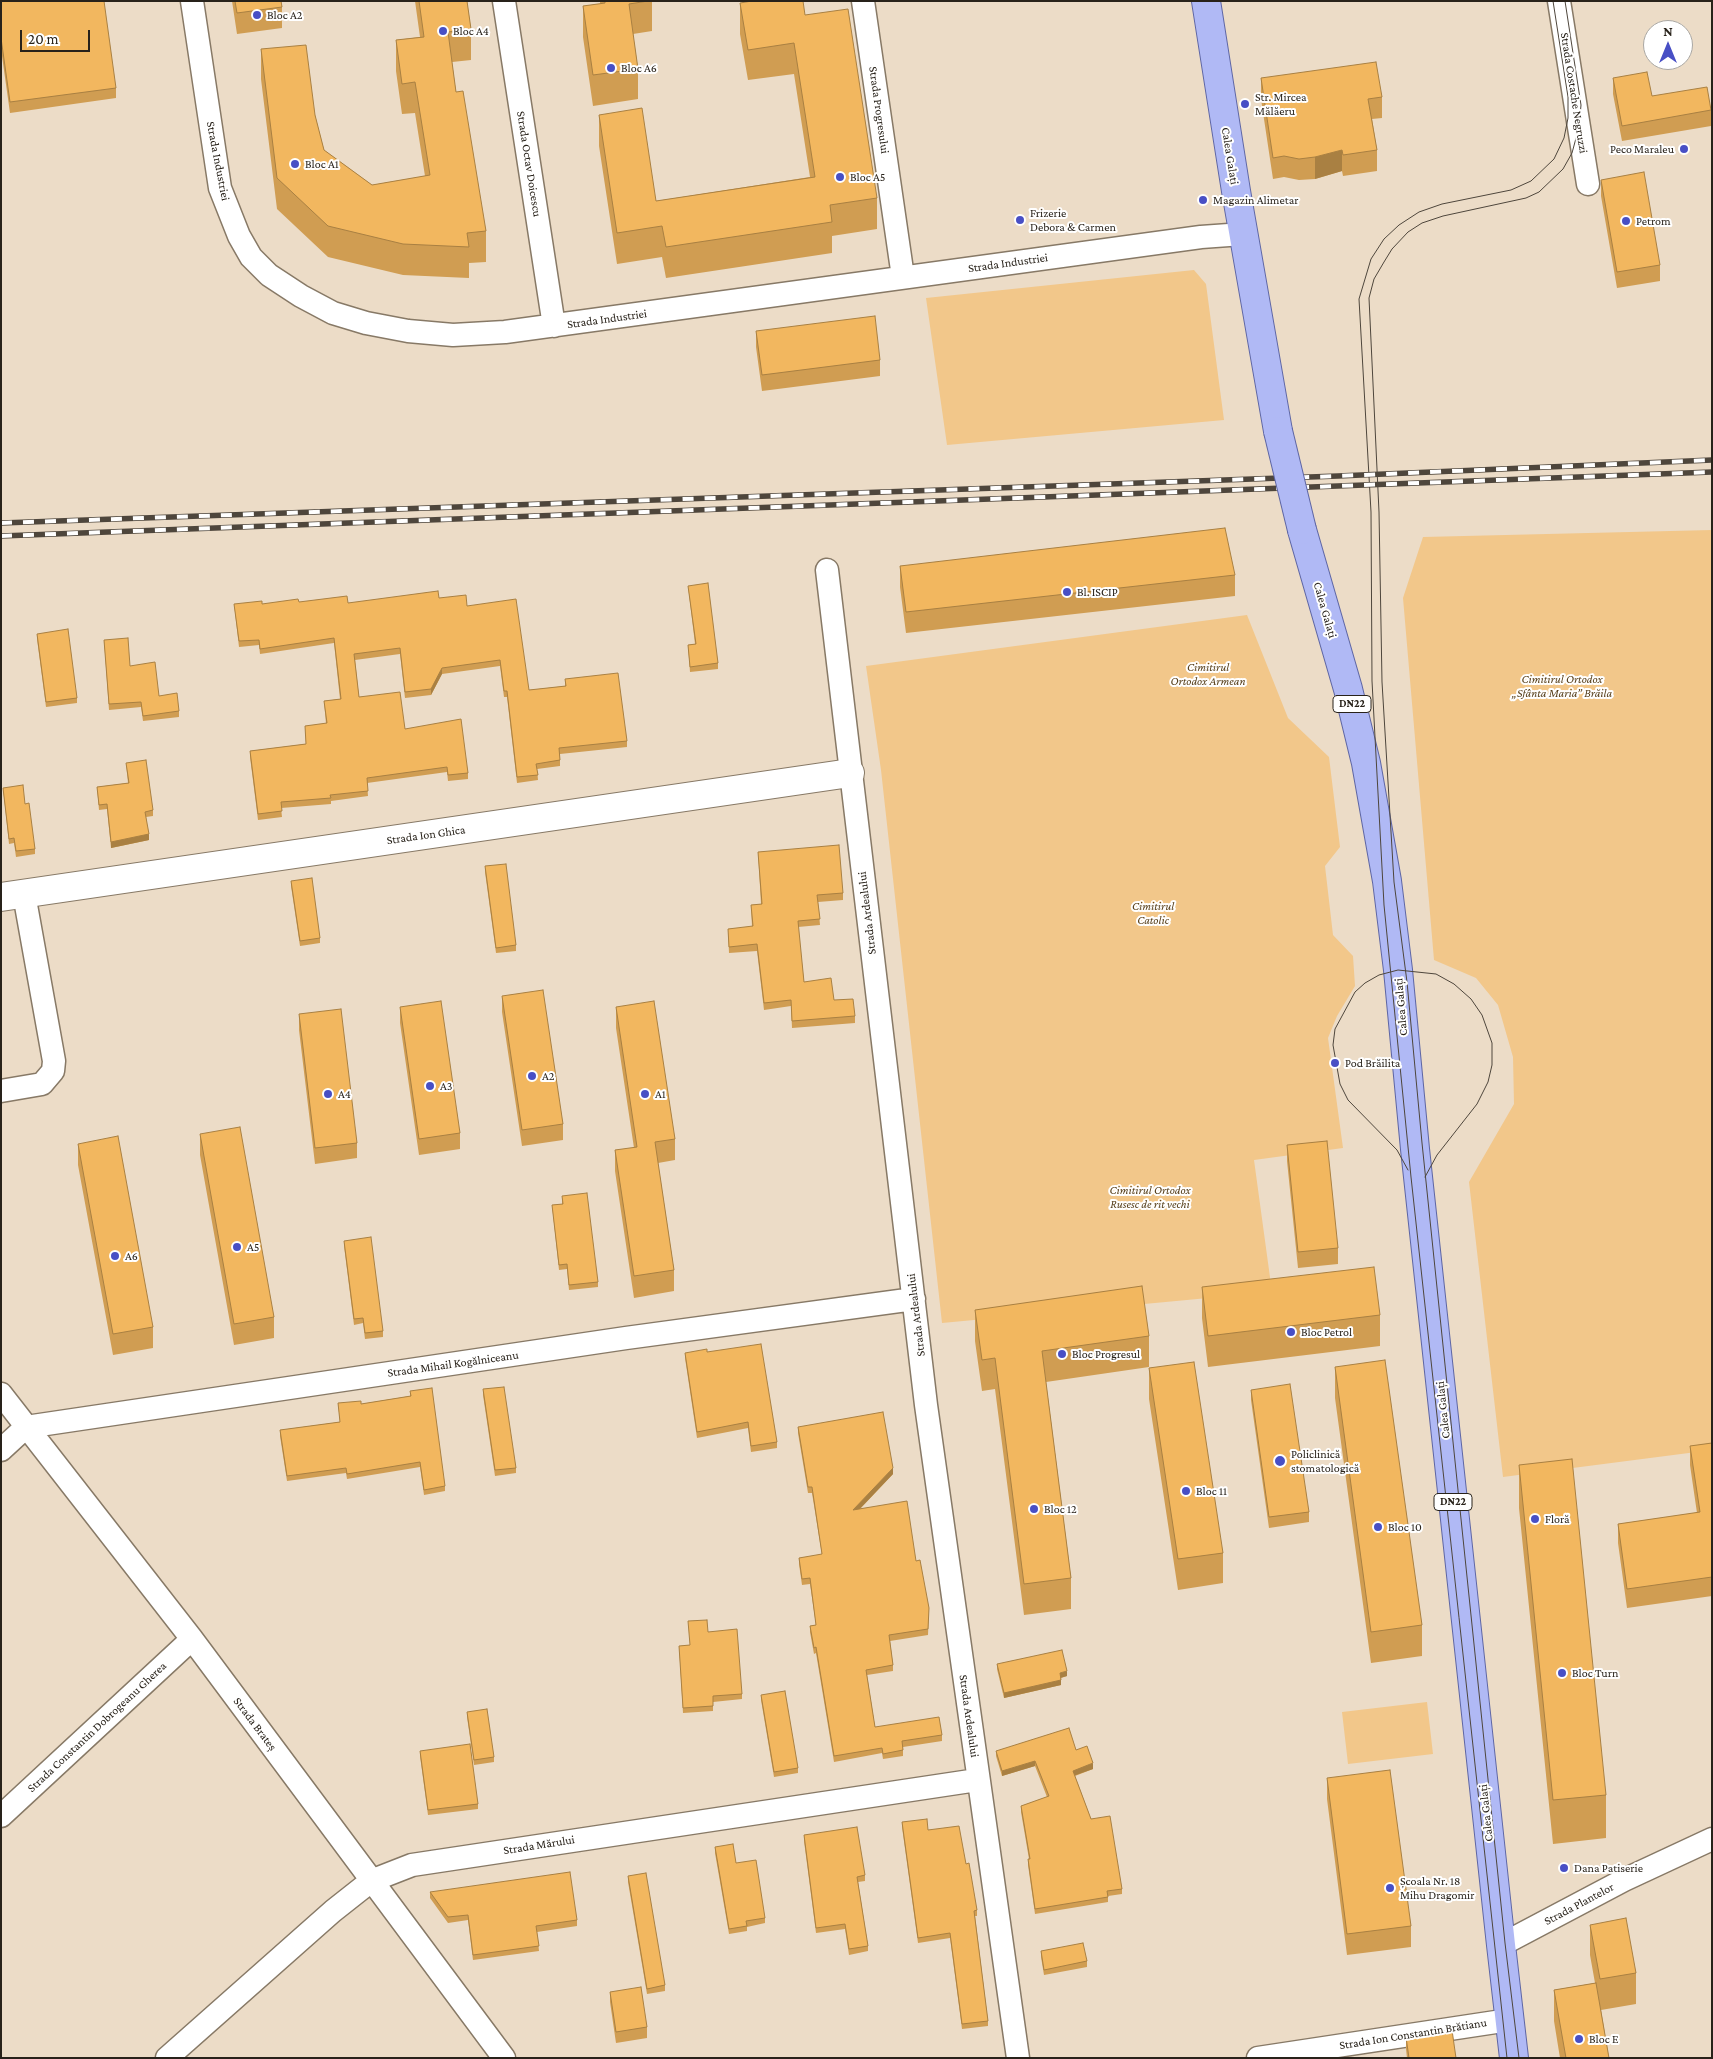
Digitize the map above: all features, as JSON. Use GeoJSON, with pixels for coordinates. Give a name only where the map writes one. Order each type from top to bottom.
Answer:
{"type":"FeatureCollection","features":[{"type":"Feature","properties":{"kind":"main road","name":"Calea Galați"},"geometry":{"type":"LineString","coordinates":[[1206,1],[1243,234],[1278,431],[1302,530],[1348,689],[1366,763],[1387,881],[1514,2058]]}},
{"type":"Feature","properties":{"kind":"street","name":"Strada Industriei"},"geometry":{"type":"LineString","coordinates":[[192,1],[220,188],[229,213],[251,257],[269,275],[333,313],[366,323],[408,331],[453,335],[505,332],[1201,237],[1243,234]]}},
{"type":"Feature","properties":{"kind":"street","name":"Strada Octav Doicescu"},"geometry":{"type":"LineString","coordinates":[[504,1],[554,326]]}},
{"type":"Feature","properties":{"kind":"street","name":"Strada Progresului"},"geometry":{"type":"LineString","coordinates":[[863,1],[903,277]]}},
{"type":"Feature","properties":{"kind":"street","name":"Strada Costache Negruzzi"},"geometry":{"type":"LineString","coordinates":[[1559,1],[1588,184]]}},
{"type":"Feature","properties":{"kind":"street","name":"Strada Ardealului"},"geometry":{"type":"LineString","coordinates":[[827,570],[926,1405],[977,1780],[1018,2058]]}},
{"type":"Feature","properties":{"kind":"street","name":"Strada Ion Ghica"},"geometry":{"type":"LineString","coordinates":[[13,895],[850,773]]}},
{"type":"Feature","properties":{"kind":"street"},"geometry":{"type":"LineString","coordinates":[[1,1091],[42,1084],[53,1071],[54,1061],[13,895]]}},
{"type":"Feature","properties":{"kind":"street","name":"Strada Mihail Kogălniceanu"},"geometry":{"type":"LineString","coordinates":[[26,1427],[617,1340],[914,1300]]}},
{"type":"Feature","properties":{"kind":"street","name":"Strada Brateș"},"geometry":{"type":"LineString","coordinates":[[1,1394],[192,1639],[504,2058]]}},
{"type":"Feature","properties":{"kind":"street"},"geometry":{"type":"LineString","coordinates":[[1,1450],[26,1427]]}},
{"type":"Feature","properties":{"kind":"street","name":"Strada Constantin Dobrogeanu Gherea"},"geometry":{"type":"LineString","coordinates":[[1,1816],[192,1639]]}},
{"type":"Feature","properties":{"kind":"street","name":"Strada Mărului"},"geometry":{"type":"LineString","coordinates":[[167,2058],[332,1910],[371,1881],[412,1864],[977,1780]]}},
{"type":"Feature","properties":{"kind":"street","name":"Strada Plantelor"},"geometry":{"type":"LineString","coordinates":[[1501,1945],[1624,1880],[1712,1839]]}},
{"type":"Feature","properties":{"kind":"street","name":"Strada Ion Constantin Brătianu"},"geometry":{"type":"LineString","coordinates":[[1258,2058],[1509,2020]]}},
{"type":"Feature","properties":{"kind":"green space"},"geometry":{"type":"Polygon","coordinates":[[[1194,270],[1206,284],[1224,420],[947,445],[926,298],[1194,270]]]}},
{"type":"Feature","properties":{"kind":"green space","name":"Cimitirul Ortodox „Sfânta Maria” Brăila"},"geometry":{"type":"Polygon","coordinates":[[[1712,530],[1712,1450],[1503,1477],[1469,1182],[1514,1104],[1513,1057],[1498,1005],[1476,978],[1434,960],[1403,598],[1423,537],[1712,530]]]}},
{"type":"Feature","properties":{"kind":"green space"},"geometry":{"type":"Polygon","coordinates":[[[1247,615],[1288,718],[1329,757],[1340,847],[1325,866],[1333,935],[1353,956],[1355,986],[1337,1016],[1328,1038],[1343,1148],[1254,1160],[1272,1292],[942,1323],[881,770],[866,666],[1247,615]]]}},
{"type":"Feature","properties":{"kind":"green space"},"geometry":{"type":"Polygon","coordinates":[[[1427,1702],[1433,1754],[1348,1764],[1342,1712],[1427,1702]]]}},
{"type":"Feature","properties":{"kind":"building"},"geometry":{"type":"Polygon","coordinates":[[[1,1],[104,1],[116,88],[10,102],[1,38],[1,1]]]}},
{"type":"Feature","properties":{"kind":"building"},"geometry":{"type":"Polygon","coordinates":[[[235,1],[281,1],[282,7],[237,13],[235,1]]]}},
{"type":"Feature","properties":{"kind":"building"},"geometry":{"type":"Polygon","coordinates":[[[419,1],[467,1],[471,29],[448,32],[456,92],[463,91],[486,231],[467,233],[469,247],[403,244],[328,226],[277,178],[261,49],[306,45],[315,115],[324,150],[372,185],[430,175],[415,82],[402,84],[396,40],[424,37],[419,1]]]}},
{"type":"Feature","properties":{"kind":"building"},"geometry":{"type":"Polygon","coordinates":[[[605,1],[648,1],[629,4],[638,69],[593,75],[583,6],[605,3],[605,1]]]}},
{"type":"Feature","properties":{"kind":"building","name":"Bloc A5"},"geometry":{"type":"Polygon","coordinates":[[[752,1],[803,1],[805,15],[848,9],[877,198],[830,205],[832,222],[666,247],[662,226],[617,233],[599,115],[642,108],[656,201],[815,177],[794,43],[748,50],[740,3],[752,1]]]}},
{"type":"Feature","properties":{"kind":"building"},"geometry":{"type":"Polygon","coordinates":[[[1376,62],[1382,97],[1368,99],[1377,150],[1343,155],[1342,150],[1299,159],[1284,156],[1273,158],[1261,78],[1376,62]]]}},
{"type":"Feature","properties":{"kind":"building"},"geometry":{"type":"Polygon","coordinates":[[[1647,72],[1652,96],[1707,87],[1711,110],[1622,126],[1613,78],[1647,72]]]}},
{"type":"Feature","properties":{"kind":"building"},"geometry":{"type":"Polygon","coordinates":[[[1644,172],[1660,265],[1617,272],[1601,180],[1644,172]]]}},
{"type":"Feature","properties":{"kind":"building"},"geometry":{"type":"Polygon","coordinates":[[[875,316],[880,360],[762,375],[756,331],[875,316]]]}},
{"type":"Feature","properties":{"kind":"building"},"geometry":{"type":"Polygon","coordinates":[[[1225,528],[1235,575],[906,612],[900,566],[1225,528]]]}},
{"type":"Feature","properties":{"kind":"building"},"geometry":{"type":"Polygon","coordinates":[[[708,583],[718,663],[690,667],[688,645],[696,644],[688,586],[708,583]]]}},
{"type":"Feature","properties":{"kind":"building"},"geometry":{"type":"Polygon","coordinates":[[[438,591],[439,598],[466,595],[467,606],[516,599],[529,690],[566,686],[565,679],[618,673],[627,741],[559,748],[560,760],[536,764],[538,775],[517,777],[507,691],[504,691],[500,660],[442,668],[431,689],[405,692],[400,648],[354,654],[359,697],[400,692],[405,729],[461,719],[468,773],[448,775],[447,767],[367,778],[368,791],[330,795],[331,798],[281,802],[282,811],[258,814],[250,751],[306,744],[305,726],[327,723],[324,701],[341,699],[334,638],[260,649],[259,640],[239,641],[234,604],[262,601],[262,604],[298,599],[299,602],[347,596],[348,603],[438,591]]]}},
{"type":"Feature","properties":{"kind":"building"},"geometry":{"type":"Polygon","coordinates":[[[68,629],[77,698],[46,702],[37,634],[68,629]]]}},
{"type":"Feature","properties":{"kind":"building"},"geometry":{"type":"Polygon","coordinates":[[[128,638],[130,666],[155,662],[159,696],[177,693],[179,711],[143,716],[141,702],[109,704],[104,640],[128,638]]]}},
{"type":"Feature","properties":{"kind":"building"},"geometry":{"type":"Polygon","coordinates":[[[146,760],[153,810],[145,812],[149,834],[111,842],[107,804],[99,805],[97,787],[129,783],[126,763],[146,760]]]}},
{"type":"Feature","properties":{"kind":"building"},"geometry":{"type":"Polygon","coordinates":[[[23,785],[25,804],[29,803],[35,849],[16,851],[14,838],[9,839],[3,788],[23,785]]]}},
{"type":"Feature","properties":{"kind":"building"},"geometry":{"type":"Polygon","coordinates":[[[839,845],[843,893],[817,895],[820,919],[798,921],[804,982],[831,978],[834,1000],[853,999],[855,1016],[792,1021],[791,1000],[764,1003],[757,944],[729,947],[728,929],[753,926],[751,905],[762,904],[758,852],[839,845]]]}},
{"type":"Feature","properties":{"kind":"building"},"geometry":{"type":"Polygon","coordinates":[[[506,864],[516,945],[496,948],[485,866],[506,864]]]}},
{"type":"Feature","properties":{"kind":"building"},"geometry":{"type":"Polygon","coordinates":[[[312,878],[320,938],[300,941],[291,881],[312,878]]]}},
{"type":"Feature","properties":{"kind":"building","name":"A2"},"geometry":{"type":"Polygon","coordinates":[[[543,990],[563,1124],[522,1130],[502,996],[543,990]]]}},
{"type":"Feature","properties":{"kind":"building","name":"A3"},"geometry":{"type":"Polygon","coordinates":[[[441,1001],[460,1133],[419,1139],[400,1007],[441,1001]]]}},
{"type":"Feature","properties":{"kind":"building","name":"A1"},"geometry":{"type":"Polygon","coordinates":[[[654,1001],[675,1139],[655,1142],[674,1270],[634,1276],[615,1150],[637,1147],[616,1007],[654,1001]]]}},
{"type":"Feature","properties":{"kind":"building","name":"A4"},"geometry":{"type":"Polygon","coordinates":[[[341,1009],[357,1143],[315,1148],[299,1014],[341,1009]]]}},
{"type":"Feature","properties":{"kind":"building","name":"A5"},"geometry":{"type":"Polygon","coordinates":[[[240,1127],[274,1317],[234,1324],[200,1134],[240,1127]]]}},
{"type":"Feature","properties":{"kind":"building","name":"A6"},"geometry":{"type":"Polygon","coordinates":[[[118,1136],[153,1327],[113,1334],[78,1144],[118,1136]]]}},
{"type":"Feature","properties":{"kind":"building"},"geometry":{"type":"Polygon","coordinates":[[[1327,1141],[1338,1248],[1298,1252],[1287,1145],[1327,1141]]]}},
{"type":"Feature","properties":{"kind":"building"},"geometry":{"type":"Polygon","coordinates":[[[587,1193],[598,1282],[569,1285],[567,1264],[559,1265],[552,1205],[563,1204],[562,1196],[587,1193]]]}},
{"type":"Feature","properties":{"kind":"building"},"geometry":{"type":"Polygon","coordinates":[[[371,1237],[383,1331],[365,1333],[363,1318],[354,1319],[344,1241],[371,1237]]]}},
{"type":"Feature","properties":{"kind":"building"},"geometry":{"type":"Polygon","coordinates":[[[1374,1267],[1380,1315],[1208,1336],[1202,1287],[1374,1267]]]}},
{"type":"Feature","properties":{"kind":"building"},"geometry":{"type":"Polygon","coordinates":[[[1142,1286],[1149,1336],[1042,1351],[1071,1578],[1024,1584],[995,1358],[982,1360],[975,1310],[1142,1286]]]}},
{"type":"Feature","properties":{"kind":"building"},"geometry":{"type":"Polygon","coordinates":[[[761,1344],[777,1442],[751,1446],[748,1422],[697,1432],[685,1353],[707,1349],[707,1352],[761,1344]]]}},
{"type":"Feature","properties":{"kind":"building","name":"Bloc 10"},"geometry":{"type":"Polygon","coordinates":[[[1385,1360],[1422,1625],[1371,1632],[1335,1367],[1385,1360]]]}},
{"type":"Feature","properties":{"kind":"building","name":"Bloc 11"},"geometry":{"type":"Polygon","coordinates":[[[1194,1362],[1223,1553],[1178,1559],[1149,1368],[1194,1362]]]}},
{"type":"Feature","properties":{"kind":"building","name":"Policlinică stomatologică"},"geometry":{"type":"Polygon","coordinates":[[[1290,1384],[1309,1512],[1269,1517],[1251,1390],[1290,1384]]]}},
{"type":"Feature","properties":{"kind":"building"},"geometry":{"type":"Polygon","coordinates":[[[504,1387],[516,1468],[495,1470],[483,1389],[504,1387]]]}},
{"type":"Feature","properties":{"kind":"building"},"geometry":{"type":"Polygon","coordinates":[[[432,1388],[445,1486],[424,1490],[420,1462],[347,1474],[346,1468],[287,1476],[280,1430],[340,1422],[338,1403],[361,1401],[361,1404],[411,1396],[410,1391],[432,1388]]]}},
{"type":"Feature","properties":{"kind":"building"},"geometry":{"type":"Polygon","coordinates":[[[883,1412],[893,1468],[853,1510],[907,1501],[916,1561],[920,1560],[929,1608],[928,1629],[889,1635],[893,1665],[866,1670],[875,1727],[939,1717],[942,1735],[902,1741],[903,1750],[883,1754],[882,1748],[834,1756],[816,1647],[814,1648],[810,1626],[816,1625],[810,1578],[802,1579],[799,1558],[822,1554],[812,1487],[808,1487],[798,1427],[883,1412]]]}},
{"type":"Feature","properties":{"kind":"building"},"geometry":{"type":"Polygon","coordinates":[[[1712,1443],[1712,1577],[1627,1589],[1618,1524],[1700,1512],[1690,1446],[1712,1443]]]}},
{"type":"Feature","properties":{"kind":"building","name":"Bloc Turn"},"geometry":{"type":"Polygon","coordinates":[[[1572,1459],[1606,1795],[1553,1800],[1519,1465],[1572,1459]]]}},
{"type":"Feature","properties":{"kind":"building"},"geometry":{"type":"Polygon","coordinates":[[[707,1620],[708,1632],[737,1629],[742,1694],[713,1696],[713,1706],[683,1708],[679,1646],[690,1645],[688,1621],[707,1620]]]}},
{"type":"Feature","properties":{"kind":"building"},"geometry":{"type":"Polygon","coordinates":[[[1062,1650],[1067,1671],[1060,1673],[1061,1680],[1004,1693],[997,1664],[1062,1650]]]}},
{"type":"Feature","properties":{"kind":"building"},"geometry":{"type":"Polygon","coordinates":[[[785,1691],[798,1768],[774,1772],[761,1695],[785,1691]]]}},
{"type":"Feature","properties":{"kind":"building"},"geometry":{"type":"Polygon","coordinates":[[[487,1709],[494,1757],[474,1760],[467,1712],[487,1709]]]}},
{"type":"Feature","properties":{"kind":"building"},"geometry":{"type":"Polygon","coordinates":[[[1069,1728],[1076,1750],[1087,1746],[1093,1763],[1073,1771],[1091,1819],[1110,1816],[1122,1889],[1107,1891],[1108,1897],[1035,1909],[1028,1859],[1030,1859],[1021,1806],[1049,1796],[1035,1761],[1002,1771],[996,1751],[1069,1728]]]}},
{"type":"Feature","properties":{"kind":"building"},"geometry":{"type":"Polygon","coordinates":[[[470,1744],[478,1804],[428,1810],[420,1751],[470,1744]]]}},
{"type":"Feature","properties":{"kind":"building"},"geometry":{"type":"Polygon","coordinates":[[[1390,1770],[1411,1926],[1347,1934],[1327,1778],[1390,1770]]]}},
{"type":"Feature","properties":{"kind":"building"},"geometry":{"type":"Polygon","coordinates":[[[927,1819],[928,1830],[959,1826],[966,1864],[969,1863],[977,1910],[974,1911],[988,2021],[962,2024],[950,1933],[918,1938],[902,1822],[927,1819]]]}},
{"type":"Feature","properties":{"kind":"building"},"geometry":{"type":"Polygon","coordinates":[[[857,1827],[865,1875],[857,1877],[868,1946],[849,1949],[845,1924],[816,1928],[804,1835],[857,1827]]]}},
{"type":"Feature","properties":{"kind":"building"},"geometry":{"type":"Polygon","coordinates":[[[733,1844],[736,1863],[756,1860],[765,1918],[746,1921],[747,1926],[729,1929],[715,1847],[733,1844]]]}},
{"type":"Feature","properties":{"kind":"building"},"geometry":{"type":"Polygon","coordinates":[[[570,1872],[577,1920],[536,1926],[539,1946],[473,1955],[468,1915],[448,1917],[430,1892],[570,1872]]]}},
{"type":"Feature","properties":{"kind":"building"},"geometry":{"type":"Polygon","coordinates":[[[646,1873],[665,1985],[647,1989],[628,1876],[646,1873]]]}},
{"type":"Feature","properties":{"kind":"building"},"geometry":{"type":"Polygon","coordinates":[[[1626,1918],[1636,1973],[1600,1979],[1590,1925],[1626,1918]]]}},
{"type":"Feature","properties":{"kind":"building"},"geometry":{"type":"Polygon","coordinates":[[[1083,1943],[1087,1961],[1044,1970],[1041,1951],[1083,1943]]]}},
{"type":"Feature","properties":{"kind":"building"},"geometry":{"type":"Polygon","coordinates":[[[1596,1983],[1609,2058],[1566,2058],[1554,1990],[1596,1983]]]}},
{"type":"Feature","properties":{"kind":"building"},"geometry":{"type":"Polygon","coordinates":[[[641,1987],[647,2027],[616,2032],[610,1992],[641,1987]]]}},
{"type":"Feature","properties":{"kind":"building"},"geometry":{"type":"Polygon","coordinates":[[[1452,2030],[1456,2058],[1409,2058],[1406,2037],[1452,2030]]]}},
{"type":"Feature","properties":{"kind":"tram line"},"geometry":{"type":"LineString","coordinates":[[1507,2058],[1411,1177],[1384,905],[1372,681],[1371,512],[1359,299],[1371,259],[1384,239],[1399,225],[1419,212],[1442,204],[1511,190],[1531,181],[1554,159],[1564,138],[1568,118],[1568,97],[1553,1]]}},
{"type":"Feature","properties":{"kind":"tram line"},"geometry":{"type":"LineString","coordinates":[[1519,2058],[1505,1943],[1407,982],[1394,882],[1382,682],[1379,512],[1369,298],[1374,279],[1384,262],[1392,249],[1408,232],[1422,223],[1443,216],[1526,198],[1539,192],[1563,169],[1572,153],[1579,127],[1581,105],[1565,1]]}},
{"type":"Feature","properties":{"kind":"tram line"},"geometry":{"type":"LineString","coordinates":[[1408,1170],[1397,1150],[1348,1100],[1340,1084],[1333,1045],[1335,1029],[1355,992],[1365,983],[1379,975],[1398,970],[1436,974],[1454,984],[1471,999],[1482,1015],[1492,1043],[1492,1065],[1488,1082],[1477,1104],[1437,1155],[1425,1177]]}},
{"type":"Feature","properties":{"kind":"railway"},"geometry":{"type":"LineString","coordinates":[[1,523],[1338,476],[1712,460]]}},
{"type":"Feature","properties":{"kind":"railway"},"geometry":{"type":"LineString","coordinates":[[1,536],[1712,472]]}},
{"type":"Feature","properties":{"kind":"place","name":"Bloc A2"},"geometry":{"type":"Point","coordinates":[257,15]}},
{"type":"Feature","properties":{"kind":"place","name":"Bloc A4"},"geometry":{"type":"Point","coordinates":[443,31]}},
{"type":"Feature","properties":{"kind":"place","name":"Bloc A6"},"geometry":{"type":"Point","coordinates":[611,68]}},
{"type":"Feature","properties":{"kind":"place","name":"Str. Mircea Mălăeru"},"geometry":{"type":"Point","coordinates":[1245,104]}},
{"type":"Feature","properties":{"kind":"place","name":"Peco Maraleu"},"geometry":{"type":"Point","coordinates":[1684,149]}},
{"type":"Feature","properties":{"kind":"place","name":"Bloc A1"},"geometry":{"type":"Point","coordinates":[295,164]}},
{"type":"Feature","properties":{"kind":"place","name":"Bloc A5"},"geometry":{"type":"Point","coordinates":[840,177]}},
{"type":"Feature","properties":{"kind":"place","name":"Magazin Alimetar"},"geometry":{"type":"Point","coordinates":[1203,200]}},
{"type":"Feature","properties":{"kind":"place","name":"Frizerie Debora & Carmen"},"geometry":{"type":"Point","coordinates":[1020,220]}},
{"type":"Feature","properties":{"kind":"place","name":"Petrom"},"geometry":{"type":"Point","coordinates":[1626,221]}},
{"type":"Feature","properties":{"kind":"place","name":"Bl. ISCIP"},"geometry":{"type":"Point","coordinates":[1067,592]}},
{"type":"Feature","properties":{"kind":"place","name":"Pod Brăilita"},"geometry":{"type":"Point","coordinates":[1335,1063]}},
{"type":"Feature","properties":{"kind":"place","name":"A2"},"geometry":{"type":"Point","coordinates":[532,1076]}},
{"type":"Feature","properties":{"kind":"place","name":"A3"},"geometry":{"type":"Point","coordinates":[430,1086]}},
{"type":"Feature","properties":{"kind":"place","name":"A4"},"geometry":{"type":"Point","coordinates":[328,1094]}},
{"type":"Feature","properties":{"kind":"place","name":"A1"},"geometry":{"type":"Point","coordinates":[645,1094]}},
{"type":"Feature","properties":{"kind":"place","name":"A5"},"geometry":{"type":"Point","coordinates":[237,1247]}},
{"type":"Feature","properties":{"kind":"place","name":"A6"},"geometry":{"type":"Point","coordinates":[115,1256]}},
{"type":"Feature","properties":{"kind":"place","name":"Bloc Petrol"},"geometry":{"type":"Point","coordinates":[1291,1332]}},
{"type":"Feature","properties":{"kind":"place","name":"Bloc Progresul"},"geometry":{"type":"Point","coordinates":[1062,1354]}},
{"type":"Feature","properties":{"kind":"place","name":"Policlinică stomatologică"},"geometry":{"type":"Point","coordinates":[1280,1461]}},
{"type":"Feature","properties":{"kind":"place","name":"Bloc 11"},"geometry":{"type":"Point","coordinates":[1186,1491]}},
{"type":"Feature","properties":{"kind":"place","name":"Bloc 12"},"geometry":{"type":"Point","coordinates":[1034,1509]}},
{"type":"Feature","properties":{"kind":"place","name":"Floră"},"geometry":{"type":"Point","coordinates":[1535,1519]}},
{"type":"Feature","properties":{"kind":"place","name":"Bloc 10"},"geometry":{"type":"Point","coordinates":[1378,1527]}},
{"type":"Feature","properties":{"kind":"place","name":"Bloc Turn"},"geometry":{"type":"Point","coordinates":[1562,1673]}},
{"type":"Feature","properties":{"kind":"place","name":"Dana Patiserie"},"geometry":{"type":"Point","coordinates":[1564,1868]}},
{"type":"Feature","properties":{"kind":"place","name":"Școala Nr. 18 Mihu Dragomir"},"geometry":{"type":"Point","coordinates":[1390,1888]}},
{"type":"Feature","properties":{"kind":"place","name":"Bloc E"},"geometry":{"type":"Point","coordinates":[1579,2039]}},
{"type":"Feature","properties":{"kind":"park label","name":"Cimitirul Ortodox Armean"},"geometry":{"type":"Point","coordinates":[1208,674]}},
{"type":"Feature","properties":{"kind":"park label","name":"Cimitirul Catolic"},"geometry":{"type":"Point","coordinates":[1153,913]}},
{"type":"Feature","properties":{"kind":"park label","name":"Cimitirul Ortodox Rusesc de rit vechi"},"geometry":{"type":"Point","coordinates":[1150,1197]}}]}
